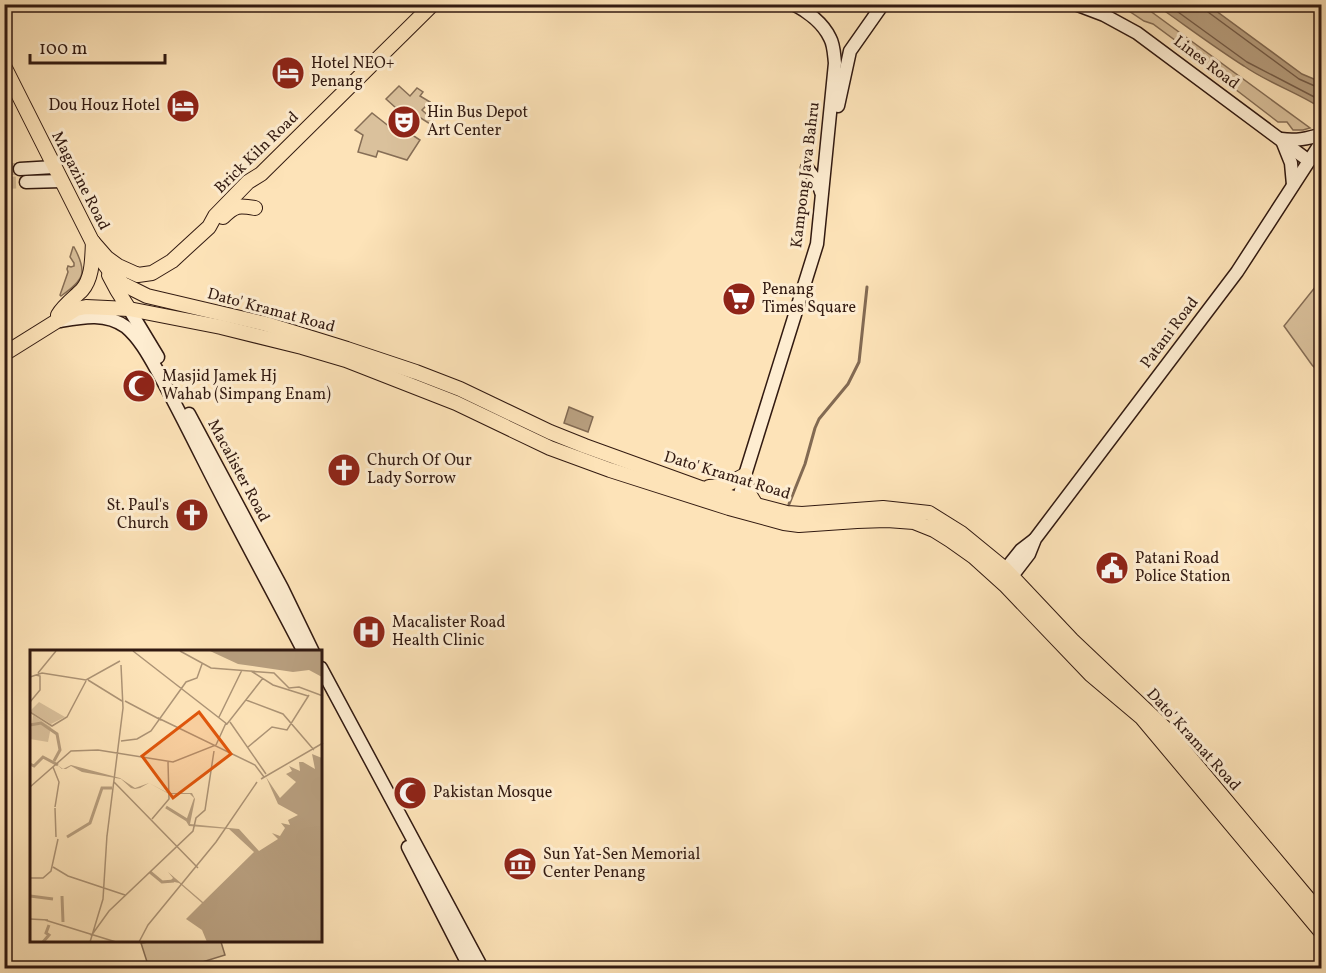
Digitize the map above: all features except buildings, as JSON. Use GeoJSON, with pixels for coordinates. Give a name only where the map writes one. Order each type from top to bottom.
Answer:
{"type":"FeatureCollection","features":[{"type":"Feature","properties":{"kind":"main road","name":"Brick Kiln Road"},"geometry":{"type":"LineString","coordinates":[[93,242],[107,258],[133,273],[152,273],[172,261],[209,227],[215,216],[248,182],[261,174],[433,4]]}},
{"type":"Feature","properties":{"kind":"main road","name":"Kampong Java Bahru"},"geometry":{"type":"LineString","coordinates":[[737,505],[817,244],[835,63],[830,38],[824,28],[807,12],[793,4]]}},
{"type":"Feature","properties":{"kind":"main road","name":"Lines Road"},"geometry":{"type":"LineString","coordinates":[[1075,4],[1104,15],[1137,33],[1309,161]]}},
{"type":"Feature","properties":{"kind":"main road"},"geometry":{"type":"LineString","coordinates":[[830,117],[839,104],[850,51],[876,5]]}},
{"type":"Feature","properties":{"kind":"main road","name":"Magazine Road"},"geometry":{"type":"LineString","coordinates":[[4,66],[102,262],[129,309]]}},
{"type":"Feature","properties":{"kind":"main road"},"geometry":{"type":"LineString","coordinates":[[1280,139],[1294,141],[1322,134]]}},
{"type":"Feature","properties":{"kind":"main road"},"geometry":{"type":"LineString","coordinates":[[1280,139],[1291,164],[1293,185]]}},
{"type":"Feature","properties":{"kind":"main road","name":"Patani Road"},"geometry":{"type":"LineString","coordinates":[[1005,577],[1021,550],[1035,539],[1237,272],[1322,141]]}},
{"type":"Feature","properties":{"kind":"main road"},"geometry":{"type":"LineString","coordinates":[[20,169],[54,167]]}},
{"type":"Feature","properties":{"kind":"main road"},"geometry":{"type":"LineString","coordinates":[[807,168],[818,183],[822,194]]}},
{"type":"Feature","properties":{"kind":"main road"},"geometry":{"type":"LineString","coordinates":[[209,227],[236,207],[255,208],[249,198],[249,192],[261,174]]}},
{"type":"Feature","properties":{"kind":"main road"},"geometry":{"type":"LineString","coordinates":[[26,182],[62,181]]}},
{"type":"Feature","properties":{"kind":"main road"},"geometry":{"type":"LineString","coordinates":[[55,322],[60,312],[89,279],[93,242]]}},
{"type":"Feature","properties":{"kind":"main road","name":"Dato' Kramat Road"},"geometry":{"type":"LineString","coordinates":[[102,262],[123,284],[147,296],[266,324],[416,372],[460,388],[550,432],[701,488],[784,523],[799,525],[886,520],[914,522],[934,530],[1005,577],[1091,675],[1142,718],[1322,933]]}},
{"type":"Feature","properties":{"kind":"main road","name":"Dato' Kramat Road"},"geometry":{"type":"LineString","coordinates":[[4,354],[76,309],[87,307],[129,309],[302,346],[351,362],[456,403],[550,447],[610,470],[737,505],[756,505],[787,513],[802,514],[883,508],[929,513],[961,533],[1166,729],[1322,915]]}},
{"type":"Feature","properties":{"kind":"main road","name":"Macalister Road"},"geometry":{"type":"LineString","coordinates":[[129,309],[151,344],[214,460],[312,650]]}},
{"type":"Feature","properties":{"kind":"main road","name":"Macalister Road"},"geometry":{"type":"LineString","coordinates":[[55,322],[95,316],[116,322],[126,328],[146,351],[303,650]]}},
{"type":"Feature","properties":{"kind":"main road"},"geometry":{"type":"LineString","coordinates":[[701,488],[724,486],[745,475],[748,492],[756,505]]}},
{"type":"Feature","properties":{"kind":"main road"},"geometry":{"type":"LineString","coordinates":[[322,670],[482,969]]}},
{"type":"Feature","properties":{"kind":"main road"},"geometry":{"type":"LineString","coordinates":[[322,687],[470,969]]}},
{"type":"Feature","properties":{"kind":"shaded area"},"geometry":{"type":"Polygon","coordinates":[[[1120,5],[1142,5],[1310,128],[1293,130],[1287,122],[1278,122],[1205,66],[1199,58],[1153,24],[1144,21],[1120,5]]]}},
{"type":"Feature","properties":{"kind":"shaded area"},"geometry":{"type":"Polygon","coordinates":[[[399,86],[410,96],[417,88],[423,92],[420,96],[430,102],[422,110],[433,120],[430,124],[413,113],[403,129],[420,140],[407,160],[378,151],[376,157],[358,152],[363,135],[355,130],[372,113],[395,131],[406,117],[386,99],[399,86]]]}},
{"type":"Feature","properties":{"kind":"shaded area"},"geometry":{"type":"Polygon","coordinates":[[[73,247],[81,263],[81,275],[75,285],[61,296],[68,266],[74,266],[70,257],[73,247]]]}},
{"type":"Feature","properties":{"kind":"shaded area"},"geometry":{"type":"Polygon","coordinates":[[[1316,286],[1321,290],[1321,374],[1284,326],[1316,286]]]}},
{"type":"Feature","properties":{"kind":"shaded area"},"geometry":{"type":"Polygon","coordinates":[[[141,943],[221,943],[225,955],[183,968],[149,968],[141,943]]]}},
{"type":"Feature","properties":{"kind":"water"},"geometry":{"type":"Polygon","coordinates":[[[1156,5],[1208,5],[1302,74],[1321,82],[1321,108],[1253,72],[1156,5]]]}},
{"type":"Feature","properties":{"kind":"water"},"geometry":{"type":"Polygon","coordinates":[[[569,407],[593,417],[588,432],[564,423],[569,407]]]}},
{"type":"Feature","properties":{"kind":"waterway"},"geometry":{"type":"LineString","coordinates":[[789,504],[819,419],[848,384],[859,362],[867,287]]}},
{"type":"Feature","properties":{"kind":"tunnel"},"geometry":{"type":"LineString","coordinates":[[4,169],[20,169]]}},
{"type":"Feature","properties":{"kind":"tunnel"},"geometry":{"type":"LineString","coordinates":[[4,183],[26,182]]}},
{"type":"Feature","properties":{"kind":"place","name":"Hotel NEO+ Penang"},"geometry":{"type":"Point","coordinates":[288,73]}},
{"type":"Feature","properties":{"kind":"place","name":"Dou Houz Hotel"},"geometry":{"type":"Point","coordinates":[183,106]}},
{"type":"Feature","properties":{"kind":"place","name":"Hin Bus Depot Art Center"},"geometry":{"type":"Point","coordinates":[404,122]}},
{"type":"Feature","properties":{"kind":"place","name":"Penang Times Square"},"geometry":{"type":"Point","coordinates":[739,299]}},
{"type":"Feature","properties":{"kind":"place","name":"Masjid Jamek Hj Wahab (Simpang Enam)"},"geometry":{"type":"Point","coordinates":[139,386]}},
{"type":"Feature","properties":{"kind":"place","name":"Church Of Our Lady Sorrow"},"geometry":{"type":"Point","coordinates":[344,470]}},
{"type":"Feature","properties":{"kind":"place","name":"St. Paul's Church"},"geometry":{"type":"Point","coordinates":[192,515]}},
{"type":"Feature","properties":{"kind":"place","name":"Patani Road Police Station"},"geometry":{"type":"Point","coordinates":[1112,568]}},
{"type":"Feature","properties":{"kind":"place","name":"Macalister Road Health Clinic"},"geometry":{"type":"Point","coordinates":[369,632]}},
{"type":"Feature","properties":{"kind":"place","name":"Pakistan Mosque"},"geometry":{"type":"Point","coordinates":[410,793]}},
{"type":"Feature","properties":{"kind":"place","name":"Sun Yat-Sen Memorial Center Penang"},"geometry":{"type":"Point","coordinates":[520,864]}}]}
